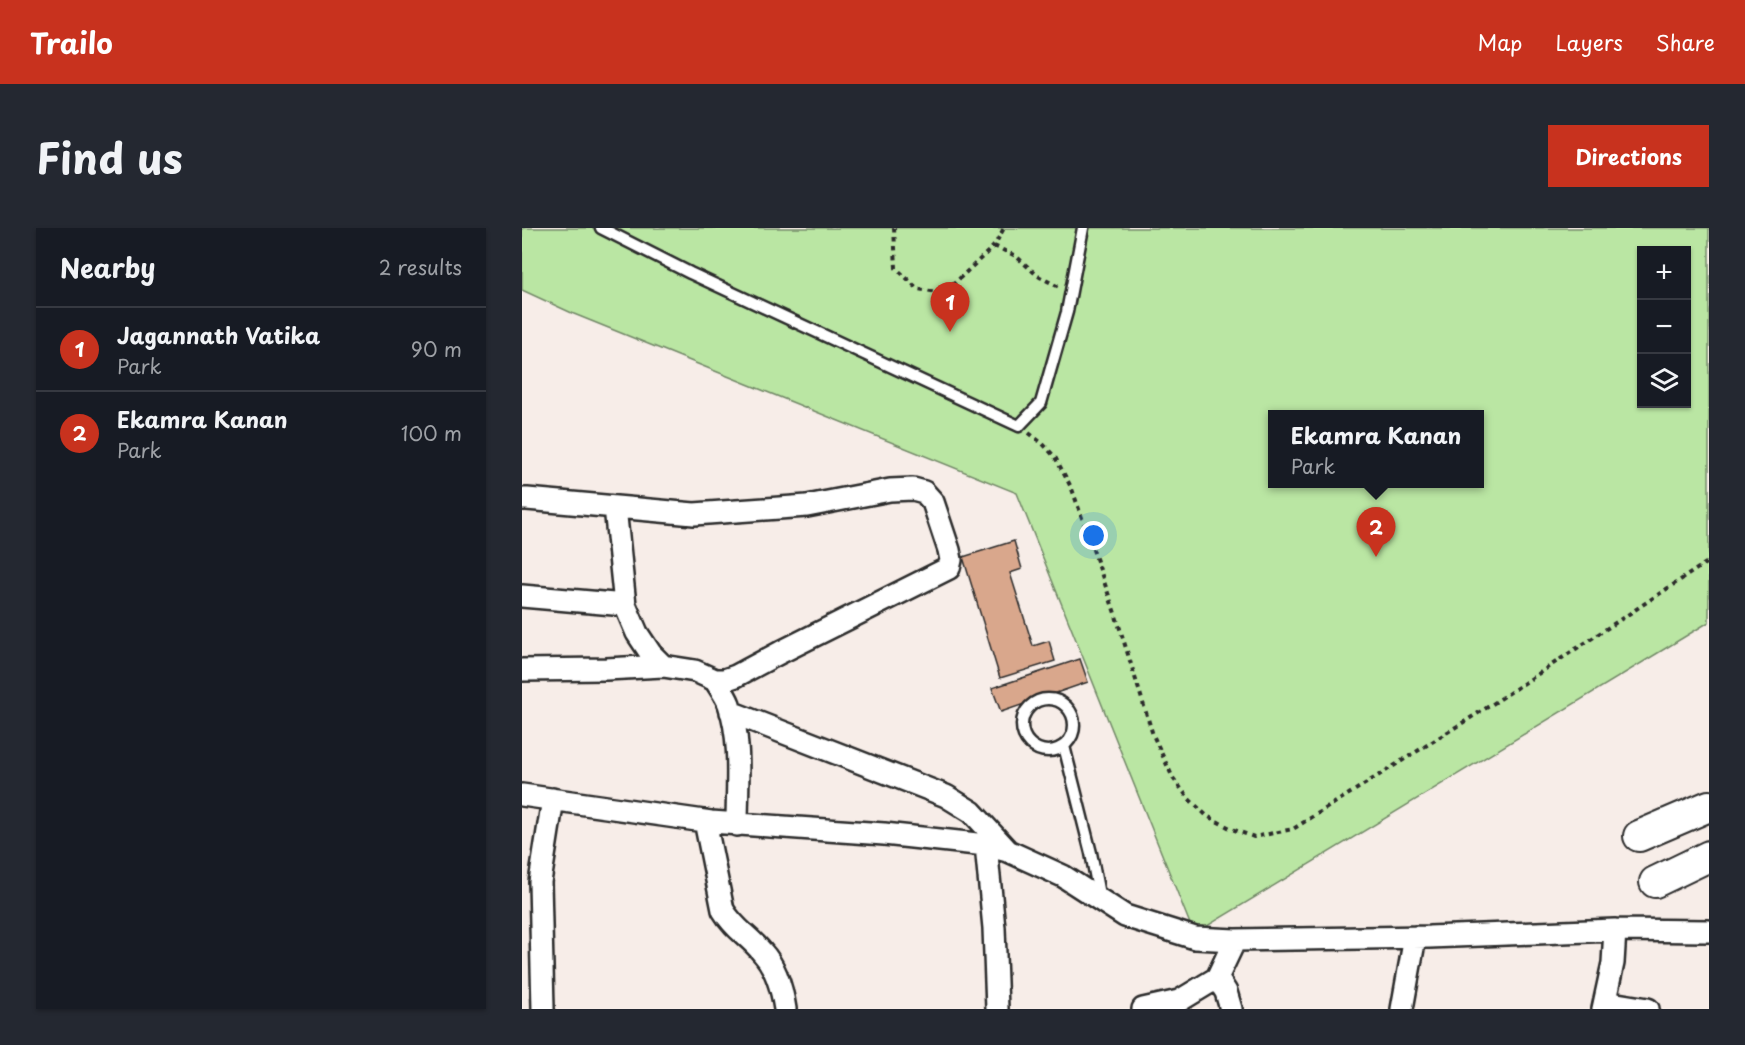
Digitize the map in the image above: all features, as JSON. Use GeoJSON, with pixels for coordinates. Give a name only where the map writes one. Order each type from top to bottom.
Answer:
{"type":"FeatureCollection","features":[{"type":"Feature","properties":{"kind":"street"},"geometry":{"type":"LineString","coordinates":[[522,499],[694,514],[807,506],[890,490],[913,489],[924,492],[933,502],[950,550],[951,560],[949,568],[724,680],[715,680],[695,671],[663,666],[522,670]]}},
{"type":"Feature","properties":{"kind":"street"},"geometry":{"type":"LineString","coordinates":[[615,507],[625,605],[651,654],[663,666]]}},
{"type":"Feature","properties":{"kind":"street"},"geometry":{"type":"LineString","coordinates":[[522,596],[625,605]]}},
{"type":"Feature","properties":{"kind":"street"},"geometry":{"type":"LineString","coordinates":[[715,680],[729,703],[738,760],[736,825]]}},
{"type":"Feature","properties":{"kind":"street"},"geometry":{"type":"LineString","coordinates":[[731,712],[946,796],[972,812],[1008,851]]}},
{"type":"Feature","properties":{"kind":"street"},"geometry":{"type":"LineString","coordinates":[[522,795],[736,825],[884,834],[986,845],[1008,851],[1063,876],[1125,916],[1195,938],[1235,940],[1615,930],[1709,931]]}},
{"type":"Feature","properties":{"kind":"street"},"geometry":{"type":"LineString","coordinates":[[543,1009],[540,882],[553,799]]}},
{"type":"Feature","properties":{"kind":"street"},"geometry":{"type":"LineString","coordinates":[[1639,836],[1709,806]]}},
{"type":"Feature","properties":{"kind":"street"},"geometry":{"type":"LineString","coordinates":[[705,821],[723,910],[730,922],[762,950],[769,960],[777,976],[785,1009]]}},
{"type":"Feature","properties":{"kind":"street"},"geometry":{"type":"LineString","coordinates":[[986,845],[994,928],[998,1009]]}},
{"type":"Feature","properties":{"kind":"street"},"geometry":{"type":"LineString","coordinates":[[1655,882],[1709,856]]}},
{"type":"Feature","properties":{"kind":"street"},"geometry":{"type":"LineString","coordinates":[[1615,930],[1613,963],[1604,1005],[1648,1009]]}},
{"type":"Feature","properties":{"kind":"street"},"geometry":{"type":"LineString","coordinates":[[1402,1009],[1415,937]]}},
{"type":"Feature","properties":{"kind":"street"},"geometry":{"type":"LineString","coordinates":[[1143,1009],[1179,1001],[1217,978],[1235,940]]}},
{"type":"Feature","properties":{"kind":"street"},"geometry":{"type":"LineString","coordinates":[[1217,978],[1226,992],[1231,1009]]}},
{"type":"Feature","properties":{"kind":"lane"},"geometry":{"type":"LineString","coordinates":[[601,228],[690,273],[1018,426],[1041,403],[1066,312],[1083,228]]}},
{"type":"Feature","properties":{"kind":"lane"},"geometry":{"type":"LineString","coordinates":[[1043,699],[1059,701],[1071,713],[1074,721],[1073,730],[1064,746],[1047,751],[1038,749],[1026,738],[1022,722],[1029,707],[1035,702],[1043,699]]}},
{"type":"Feature","properties":{"kind":"lane"},"geometry":{"type":"LineString","coordinates":[[1064,746],[1101,900]]}},
{"type":"Feature","properties":{"kind":"path"},"geometry":{"type":"LineString","coordinates":[[894,228],[896,268],[918,289],[944,293],[994,246],[1004,228]]}},
{"type":"Feature","properties":{"kind":"path"},"geometry":{"type":"LineString","coordinates":[[994,246],[1016,256],[1038,276],[1057,287],[1071,288]]}},
{"type":"Feature","properties":{"kind":"path"},"geometry":{"type":"LineString","coordinates":[[1018,426],[1043,444],[1054,457],[1072,489],[1116,616],[1153,735],[1173,778],[1207,816],[1254,837],[1293,829],[1491,705],[1709,561]]}},
{"type":"Feature","properties":{"kind":"green space"},"geometry":{"type":"Polygon","coordinates":[[[522,228],[1709,228],[1709,622],[1194,934],[1017,493],[574,314],[522,290],[522,228]]]}},
{"type":"Feature","properties":{"kind":"building"},"geometry":{"type":"Polygon","coordinates":[[[1014,541],[1022,569],[1010,573],[1033,646],[1049,641],[1055,661],[1000,678],[963,557],[1014,541]]]}},
{"type":"Feature","properties":{"kind":"building"},"geometry":{"type":"Polygon","coordinates":[[[1080,659],[1088,682],[1001,712],[992,688],[1080,659]]]}},
{"type":"Feature","properties":{"kind":"place","name":"Jagannath Vatika"},"geometry":{"type":"Point","coordinates":[950,332]}},
{"type":"Feature","properties":{"kind":"place","name":"Ekamra Kanan"},"geometry":{"type":"Point","coordinates":[1376,557]}}]}
